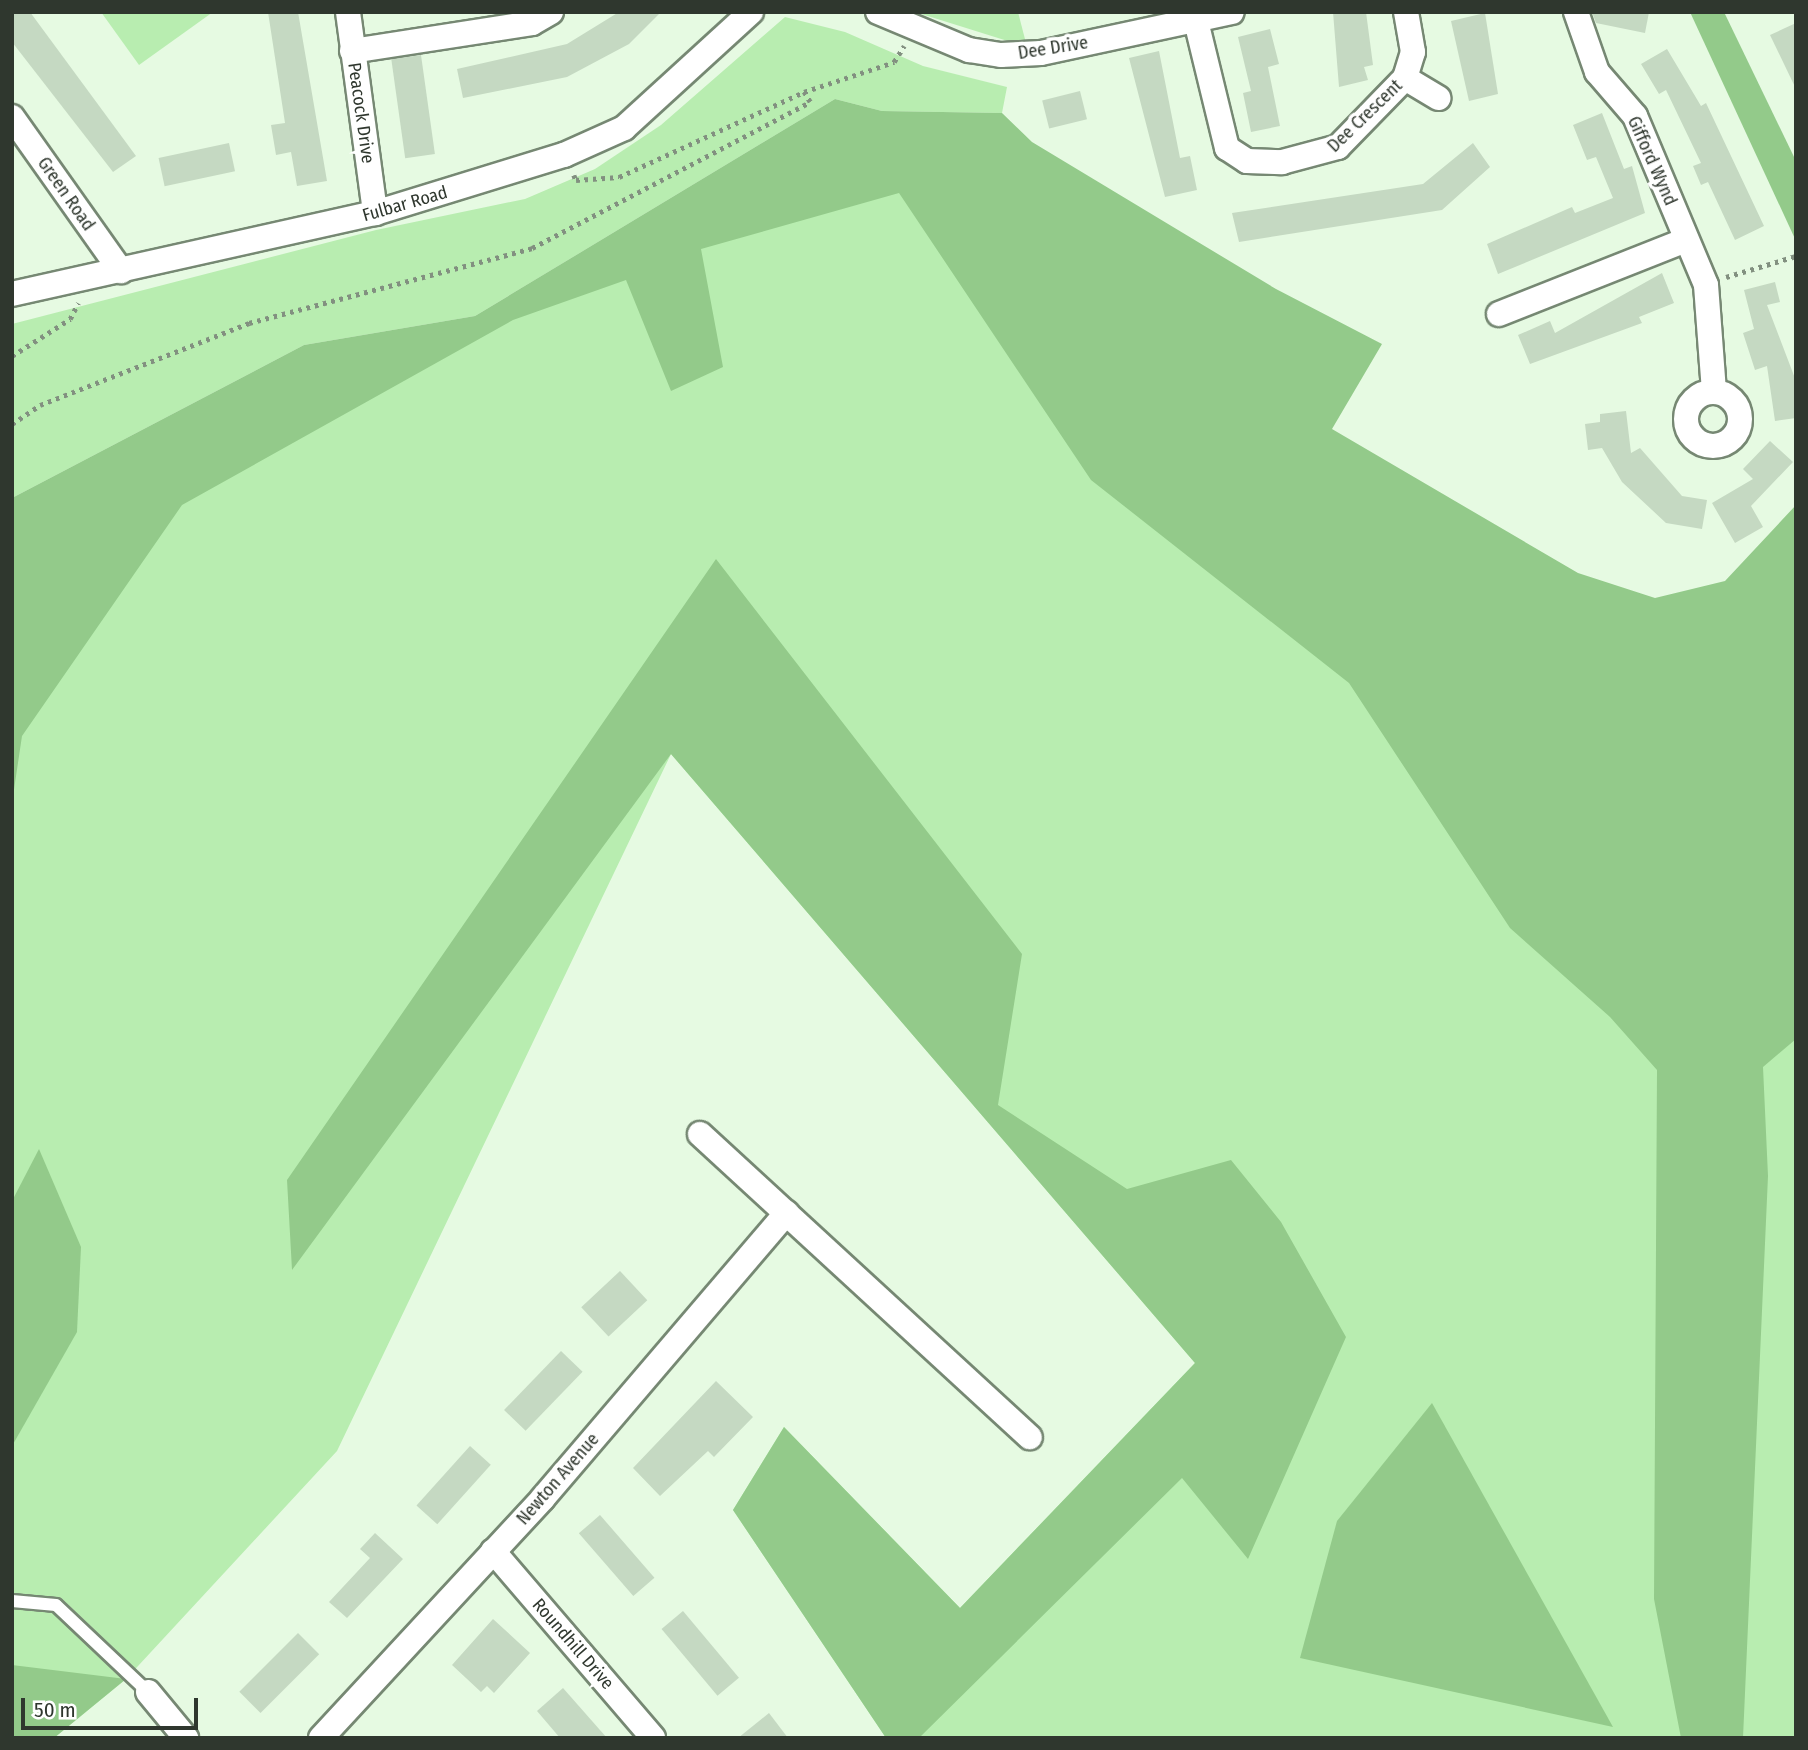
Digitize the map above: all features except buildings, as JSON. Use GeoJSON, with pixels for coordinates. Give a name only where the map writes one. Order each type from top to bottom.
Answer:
{"type":"FeatureCollection","features":[{"type":"Feature","properties":{"kind":"street","name":"Peacock Drive"},"geometry":{"type":"LineString","coordinates":[[348,12],[375,213]]}},
{"type":"Feature","properties":{"kind":"street"},"geometry":{"type":"LineString","coordinates":[[352,51],[532,23],[551,12]]}},
{"type":"Feature","properties":{"kind":"street","name":"Fulbar Road"},"geometry":{"type":"LineString","coordinates":[[12,294],[375,213],[564,155],[624,128],[751,12]]}},
{"type":"Feature","properties":{"kind":"street","name":"Dee Drive"},"geometry":{"type":"LineString","coordinates":[[878,12],[916,28],[1001,55],[1041,53],[1232,12]]}},
{"type":"Feature","properties":{"kind":"street","name":"Dee Crescent"},"geometry":{"type":"LineString","coordinates":[[1196,20],[1227,148],[1247,161],[1323,155],[1405,78],[1413,52],[1406,12]]}},
{"type":"Feature","properties":{"kind":"street","name":"Gifford Wynd"},"geometry":{"type":"LineString","coordinates":[[1576,12],[1584,47],[1635,116],[1706,285],[1714,392]]}},
{"type":"Feature","properties":{"kind":"street"},"geometry":{"type":"LineString","coordinates":[[1405,78],[1438,98]]}},
{"type":"Feature","properties":{"kind":"street","name":"Green Road"},"geometry":{"type":"LineString","coordinates":[[12,117],[121,271]]}},
{"type":"Feature","properties":{"kind":"street"},"geometry":{"type":"LineString","coordinates":[[1499,314],[1686,240]]}},
{"type":"Feature","properties":{"kind":"street"},"geometry":{"type":"LineString","coordinates":[[700,1134],[1030,1437]]}},
{"type":"Feature","properties":{"kind":"street","name":"Newton Avenue"},"geometry":{"type":"LineString","coordinates":[[321,1738],[493,1551],[786,1213]]}},
{"type":"Feature","properties":{"kind":"street","name":"Roundhill Drive"},"geometry":{"type":"LineString","coordinates":[[493,1551],[653,1738]]}},
{"type":"Feature","properties":{"kind":"street"},"geometry":{"type":"LineString","coordinates":[[148,1692],[186,1738]]}},
{"type":"Feature","properties":{"kind":"lane"},"geometry":{"type":"LineString","coordinates":[[12,1601],[56,1605],[148,1692]]}},
{"type":"Feature","properties":{"kind":"path"},"geometry":{"type":"LineString","coordinates":[[564,155],[576,180],[619,177],[804,92],[894,62],[916,28]]}},
{"type":"Feature","properties":{"kind":"path"},"geometry":{"type":"LineString","coordinates":[[12,425],[40,404],[248,323],[532,248],[810,102],[804,92]]}},
{"type":"Feature","properties":{"kind":"path"},"geometry":{"type":"LineString","coordinates":[[1731,275],[1796,256]]}},
{"type":"Feature","properties":{"kind":"path"},"geometry":{"type":"LineString","coordinates":[[12,356],[70,319],[78,305],[75,281]]}},
{"type":"Feature","properties":{"kind":"green space"},"geometry":{"type":"Polygon","coordinates":[[[101,12],[213,12],[139,65],[101,12]]]}},
{"type":"Feature","properties":{"kind":"green space"},"geometry":{"type":"Polygon","coordinates":[[[915,12],[1018,12],[1027,47],[915,12]]]}},
{"type":"Feature","properties":{"kind":"green space"},"geometry":{"type":"Polygon","coordinates":[[[1690,12],[1724,12],[1796,161],[1796,241],[1690,12]]]}},
{"type":"Feature","properties":{"kind":"green space"},"geometry":{"type":"Polygon","coordinates":[[[785,17],[845,32],[923,66],[1007,87],[1002,113],[882,111],[835,99],[475,316],[304,345],[12,498],[12,324],[376,230],[525,199],[595,169],[661,125],[785,17]]]}},
{"type":"Feature","properties":{"kind":"green space"},"geometry":{"type":"Polygon","coordinates":[[[835,99],[882,111],[1002,113],[1032,142],[1276,289],[1382,344],[1332,429],[1578,573],[1655,598],[1725,581],[1796,505],[1796,1039],[1763,1067],[1768,1176],[1743,1738],[1681,1738],[1654,1599],[1657,1070],[1610,1017],[1510,928],[1349,683],[1091,480],[899,193],[701,249],[723,367],[671,391],[626,280],[513,320],[182,505],[22,736],[12,803],[12,498],[304,345],[475,316],[835,99]]]}},
{"type":"Feature","properties":{"kind":"green space"},"geometry":{"type":"Polygon","coordinates":[[[882,156],[1796,822],[1796,1738],[886,1738],[733,1510],[784,1427],[960,1608],[1195,1363],[671,754],[337,1451],[126,1679],[54,1738],[12,1738],[12,521],[882,156]]]}},
{"type":"Feature","properties":{"kind":"green space"},"geometry":{"type":"Polygon","coordinates":[[[716,559],[1022,954],[998,1105],[1127,1189],[1231,1160],[1281,1222],[1346,1337],[1248,1559],[1182,1478],[919,1738],[886,1738],[733,1510],[784,1427],[960,1608],[1195,1363],[671,754],[292,1270],[287,1180],[716,559]]]}},
{"type":"Feature","properties":{"kind":"green space"},"geometry":{"type":"Polygon","coordinates":[[[39,1149],[81,1247],[77,1332],[12,1446],[12,1201],[39,1149]]]}},
{"type":"Feature","properties":{"kind":"green space"},"geometry":{"type":"Polygon","coordinates":[[[1432,1403],[1613,1727],[1300,1658],[1337,1521],[1432,1403]]]}},
{"type":"Feature","properties":{"kind":"green space"},"geometry":{"type":"Polygon","coordinates":[[[12,1665],[126,1679],[54,1738],[12,1738],[12,1665]]]}}]}
